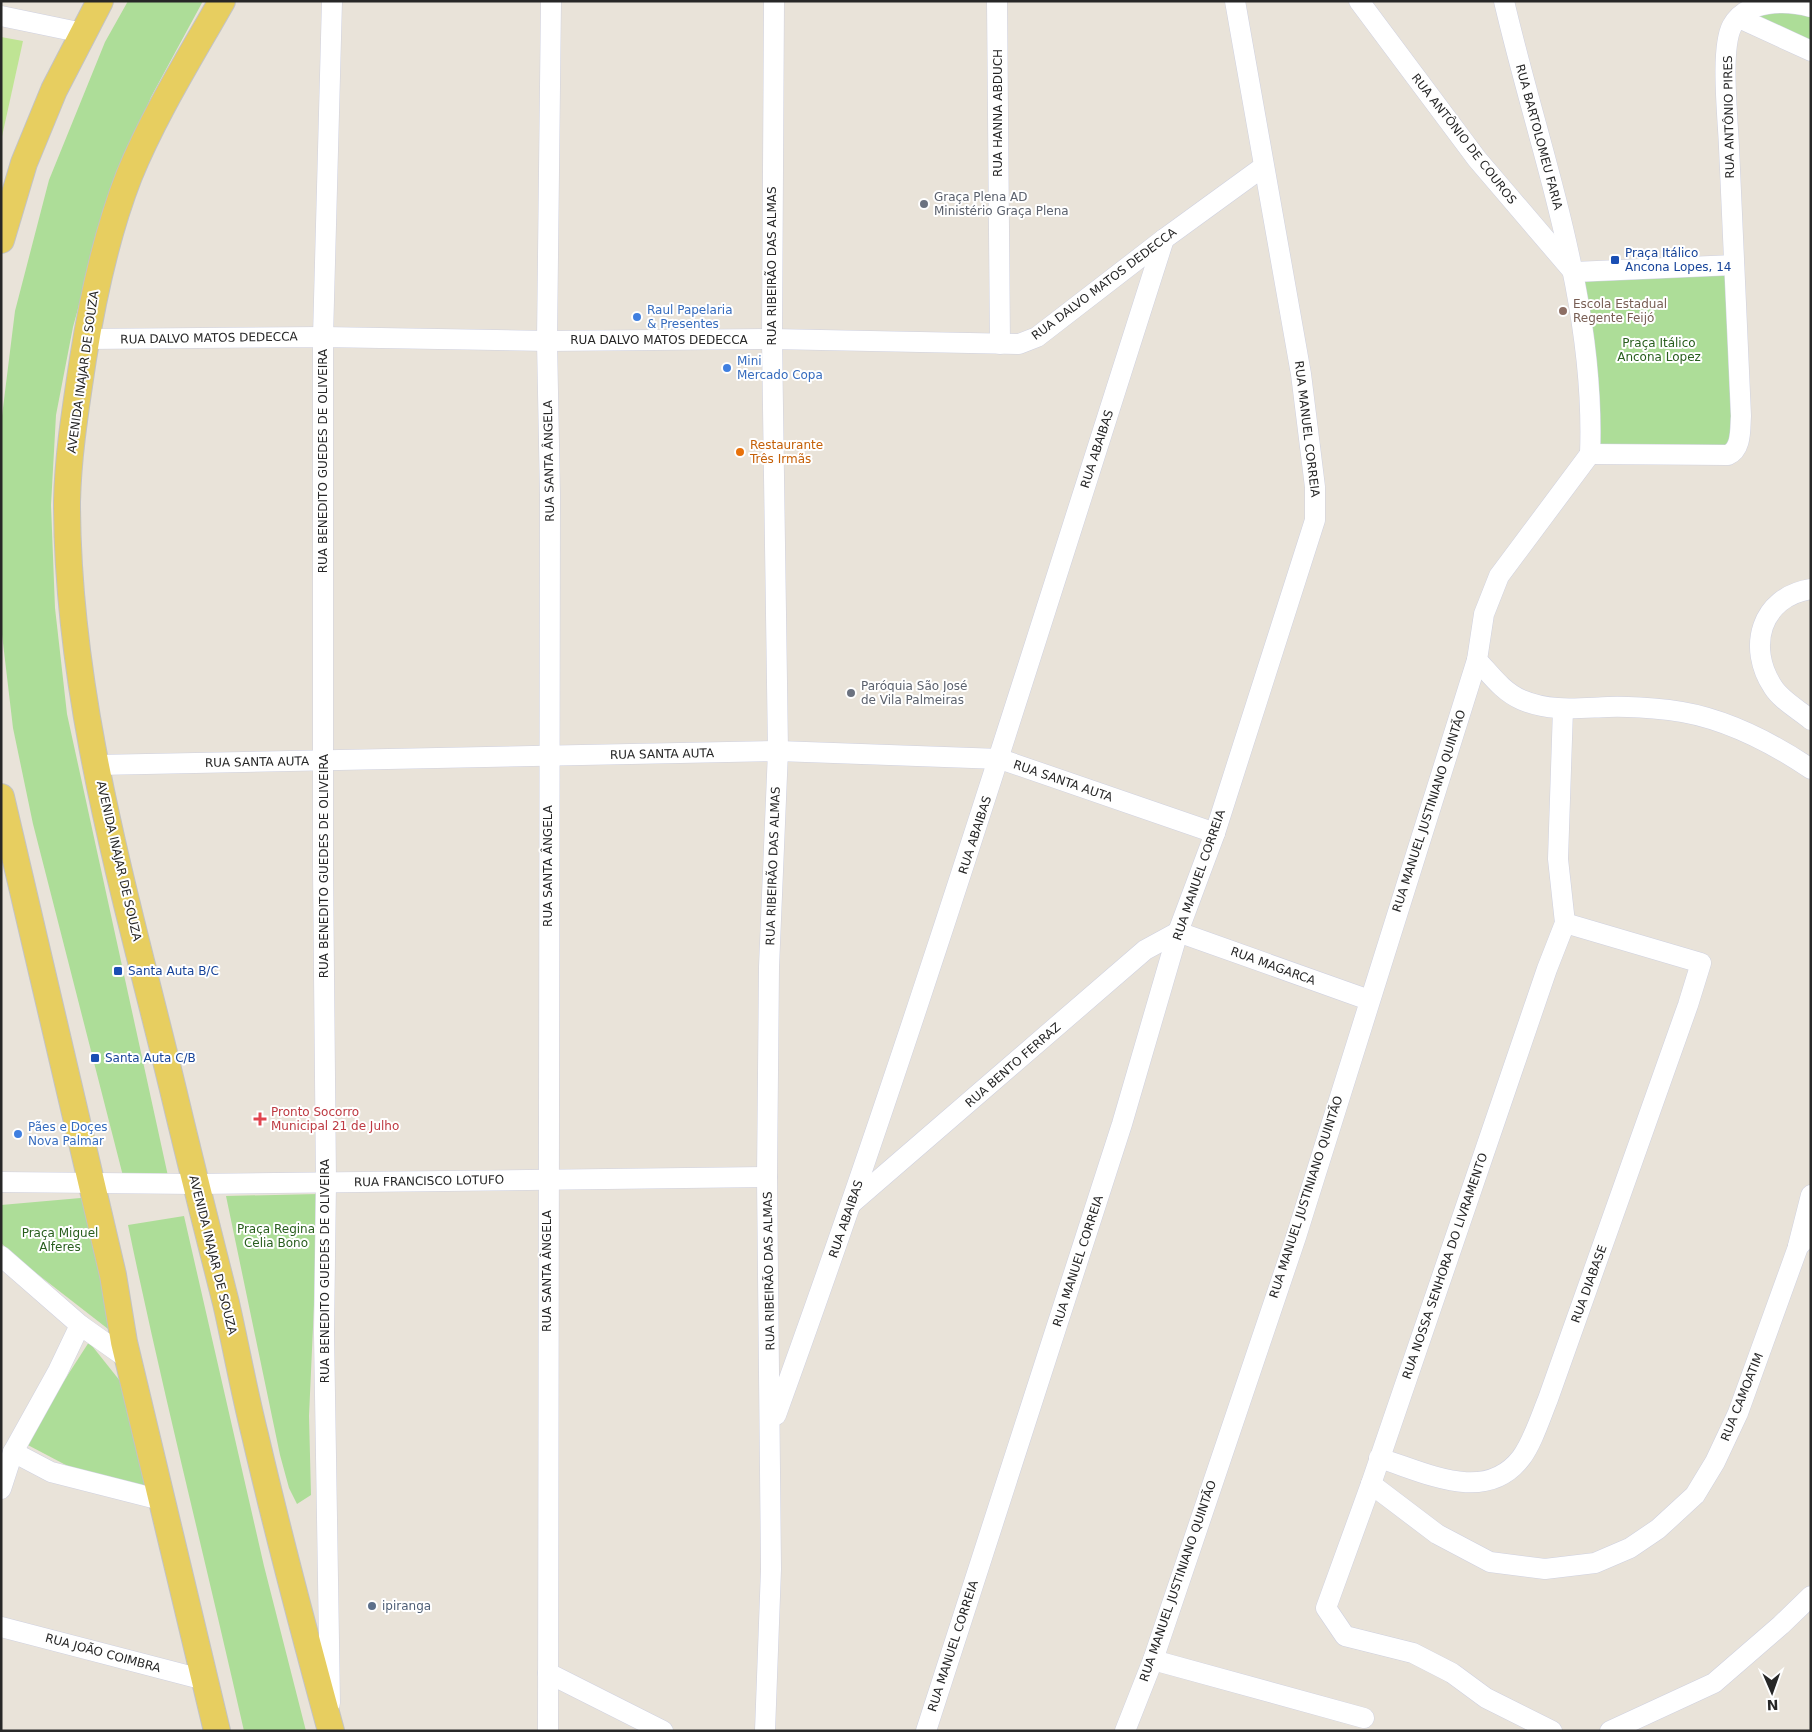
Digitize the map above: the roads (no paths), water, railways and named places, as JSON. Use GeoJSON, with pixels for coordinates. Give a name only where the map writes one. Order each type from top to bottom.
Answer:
{"type":"FeatureCollection","features":[{"type":"Feature","properties":{"kind":"main road"},"geometry":{"type":"LineString","coordinates":[[1,240],[24,163],[54,90],[87,20],[100,1]]}},
{"type":"Feature","properties":{"kind":"main road","name":"AVENIDA INAJAR DE SOUZA"},"geometry":{"type":"LineString","coordinates":[[222,1],[155,119],[129,178],[97,280],[72,431],[67,498],[69,560],[78,670],[114,846],[273,1510],[331,1730]]}},
{"type":"Feature","properties":{"kind":"main road"},"geometry":{"type":"LineString","coordinates":[[1,797],[112,1275],[128,1359],[217,1731]]}},
{"type":"Feature","properties":{"kind":"street","name":"RUA BENEDITO GUEDES DE OLIVEIRA"},"geometry":{"type":"LineString","coordinates":[[331,1730],[325,1469],[326,1182],[323,760],[323,337],[332,1]]}},
{"type":"Feature","properties":{"kind":"street","name":"RUA SANTA ÂNGELA"},"geometry":{"type":"LineString","coordinates":[[548,1731],[549,756],[547,341],[551,1]]}},
{"type":"Feature","properties":{"kind":"street","name":"RUA RIBEIRÃO DAS ALMAS"},"geometry":{"type":"LineString","coordinates":[[766,1731],[771,1569],[772,1426],[767,1178],[769,967],[778,752],[772,339],[774,1]]}},
{"type":"Feature","properties":{"kind":"street","name":"RUA HANNA ABDUCH"},"geometry":{"type":"LineString","coordinates":[[997,1],[1000,344]]}},
{"type":"Feature","properties":{"kind":"street","name":"RUA MANUEL CORREIA"},"geometry":{"type":"LineString","coordinates":[[926,1731],[1122,1124],[1178,932],[1215,832],[1315,520],[1316,504],[1301,374],[1235,1]]}},
{"type":"Feature","properties":{"kind":"street","name":"RUA ANTÔNIO DE COUROS"},"geometry":{"type":"LineString","coordinates":[[1359,1],[1477,159],[1574,272]]}},
{"type":"Feature","properties":{"kind":"street","name":"RUA BARTOLOMEU FARIA"},"geometry":{"type":"LineString","coordinates":[[1504,1],[1574,272]]}},
{"type":"Feature","properties":{"kind":"street"},"geometry":{"type":"LineString","coordinates":[[1739,18],[1754,8],[1773,2],[1800,4],[1811,7]]}},
{"type":"Feature","properties":{"kind":"street"},"geometry":{"type":"LineString","coordinates":[[1,16],[87,20]]}},
{"type":"Feature","properties":{"kind":"street"},"geometry":{"type":"LineString","coordinates":[[1739,18],[1811,51]]}},
{"type":"Feature","properties":{"kind":"street","name":"RUA ANTÔNIO PIRES"},"geometry":{"type":"LineString","coordinates":[[1734,266],[1727,64],[1728,43],[1732,26],[1739,18]]}},
{"type":"Feature","properties":{"kind":"street","name":"RUA DALVO MATOS DEDECCA"},"geometry":{"type":"LineString","coordinates":[[86,339],[323,337],[547,341],[772,339],[1019,344],[1038,337],[1164,239],[1263,167]]}},
{"type":"Feature","properties":{"kind":"street","name":"RUA ABAIBAS"},"geometry":{"type":"LineString","coordinates":[[772,1426],[852,1203],[1000,759],[1164,239]]}},
{"type":"Feature","properties":{"kind":"street"},"geometry":{"type":"LineString","coordinates":[[1734,266],[1740,433],[1734,452],[1728,455],[1590,454],[1587,364],[1574,272],[1734,266]]}},
{"type":"Feature","properties":{"kind":"street","name":"RUA MANUEL JUSTINIANO QUINTÃO"},"geometry":{"type":"LineString","coordinates":[[1125,1731],[1153,1660],[1296,1237],[1477,660],[1484,614],[1499,576],[1590,454]]}},
{"type":"Feature","properties":{"kind":"street"},"geometry":{"type":"LineString","coordinates":[[1811,589],[1784,599],[1768,614],[1759,638],[1759,653],[1764,673],[1774,689],[1811,720]]}},
{"type":"Feature","properties":{"kind":"street"},"geometry":{"type":"LineString","coordinates":[[1477,660],[1501,686],[1521,700],[1563,710],[1610,707],[1670,710],[1719,721],[1774,744],[1811,769]]}},
{"type":"Feature","properties":{"kind":"street"},"geometry":{"type":"LineString","coordinates":[[1563,710],[1558,859],[1564,923]]}},
{"type":"Feature","properties":{"kind":"street","name":"RUA SANTA AUTA"},"geometry":{"type":"LineString","coordinates":[[97,765],[778,752],[1000,759],[1215,832]]}},
{"type":"Feature","properties":{"kind":"street","name":"RUA DIABASE"},"geometry":{"type":"LineString","coordinates":[[1380,1458],[1462,1484],[1485,1483],[1505,1474],[1522,1458],[1548,1399],[1701,963],[1564,923]]}},
{"type":"Feature","properties":{"kind":"street","name":"RUA NOSSA SENHORA DO LIVRAMENTO"},"geometry":{"type":"LineString","coordinates":[[1552,1731],[1486,1698],[1452,1673],[1413,1653],[1345,1636],[1326,1608],[1371,1484],[1564,923]]}},
{"type":"Feature","properties":{"kind":"street","name":"RUA MAGARCA"},"geometry":{"type":"LineString","coordinates":[[1178,932],[1369,1000]]}},
{"type":"Feature","properties":{"kind":"street","name":"RUA BENTO FERRAZ"},"geometry":{"type":"LineString","coordinates":[[852,1203],[1145,950],[1178,932]]}},
{"type":"Feature","properties":{"kind":"street","name":"RUA FRANCISCO LOTUFO"},"geometry":{"type":"LineString","coordinates":[[1,1182],[196,1184],[767,1178]]}},
{"type":"Feature","properties":{"kind":"street"},"geometry":{"type":"LineString","coordinates":[[1,1192],[30,1182]]}},
{"type":"Feature","properties":{"kind":"street"},"geometry":{"type":"LineString","coordinates":[[1798,1247],[1811,1195]]}},
{"type":"Feature","properties":{"kind":"street","name":"RUA CAMOATIM"},"geometry":{"type":"LineString","coordinates":[[1371,1484],[1437,1534],[1490,1562],[1544,1570],[1595,1563],[1630,1548],[1658,1529],[1695,1495],[1715,1462],[1738,1413],[1798,1247],[1811,1232]]}},
{"type":"Feature","properties":{"kind":"street"},"geometry":{"type":"LineString","coordinates":[[1,1256],[80,1325],[128,1359]]}},
{"type":"Feature","properties":{"kind":"street"},"geometry":{"type":"LineString","coordinates":[[1,1489],[13,1452],[58,1371],[80,1325]]}},
{"type":"Feature","properties":{"kind":"street"},"geometry":{"type":"LineString","coordinates":[[13,1452],[51,1472],[161,1500]]}},
{"type":"Feature","properties":{"kind":"street"},"geometry":{"type":"LineString","coordinates":[[1610,1731],[1714,1682],[1781,1625],[1811,1596]]}},
{"type":"Feature","properties":{"kind":"street","name":"RUA JOÃO COIMBRA"},"geometry":{"type":"LineString","coordinates":[[1,1627],[205,1680]]}},
{"type":"Feature","properties":{"kind":"street"},"geometry":{"type":"LineString","coordinates":[[1153,1660],[1364,1718]]}},
{"type":"Feature","properties":{"kind":"street"},"geometry":{"type":"LineString","coordinates":[[548,1673],[645,1727],[663,1731]]}},
{"type":"Feature","properties":{"kind":"place","name":"Graça Plena AD Ministério Graça Plena"},"geometry":{"type":"Point","coordinates":[924,204]}},
{"type":"Feature","properties":{"kind":"place","name":"Praça Itálico Ancona Lopes, 14"},"geometry":{"type":"Point","coordinates":[1615,260]}},
{"type":"Feature","properties":{"kind":"place","name":"Escola Estadual Regente Feijó"},"geometry":{"type":"Point","coordinates":[1563,311]}},
{"type":"Feature","properties":{"kind":"place","name":"Raul Papelaria & Presentes"},"geometry":{"type":"Point","coordinates":[637,317]}},
{"type":"Feature","properties":{"kind":"place","name":"Mini Mercado Copa"},"geometry":{"type":"Point","coordinates":[727,368]}},
{"type":"Feature","properties":{"kind":"place","name":"Restaurante Três Irmãs"},"geometry":{"type":"Point","coordinates":[740,452]}},
{"type":"Feature","properties":{"kind":"place","name":"Paróquia São José de Vila Palmeiras"},"geometry":{"type":"Point","coordinates":[851,693]}},
{"type":"Feature","properties":{"kind":"place","name":"Santa Auta B/C"},"geometry":{"type":"Point","coordinates":[118,971]}},
{"type":"Feature","properties":{"kind":"place","name":"Santa Auta C/B"},"geometry":{"type":"Point","coordinates":[95,1058]}},
{"type":"Feature","properties":{"kind":"place","name":"Pronto Socorro Municipal 21 de Julho"},"geometry":{"type":"Point","coordinates":[260,1119]}},
{"type":"Feature","properties":{"kind":"place","name":"Pães e Doçes Nova Palmar"},"geometry":{"type":"Point","coordinates":[18,1134]}},
{"type":"Feature","properties":{"kind":"place","name":"ipiranga"},"geometry":{"type":"Point","coordinates":[372,1606]}},
{"type":"Feature","properties":{"kind":"park label","name":"Praça Itálico Ancona Lopez"},"geometry":{"type":"Point","coordinates":[1659,350]}},
{"type":"Feature","properties":{"kind":"park label","name":"Praça Regina Celia Bono"},"geometry":{"type":"Point","coordinates":[276,1236]}},
{"type":"Feature","properties":{"kind":"park label","name":"Praça Miguel Alferes"},"geometry":{"type":"Point","coordinates":[60,1240]}}]}
